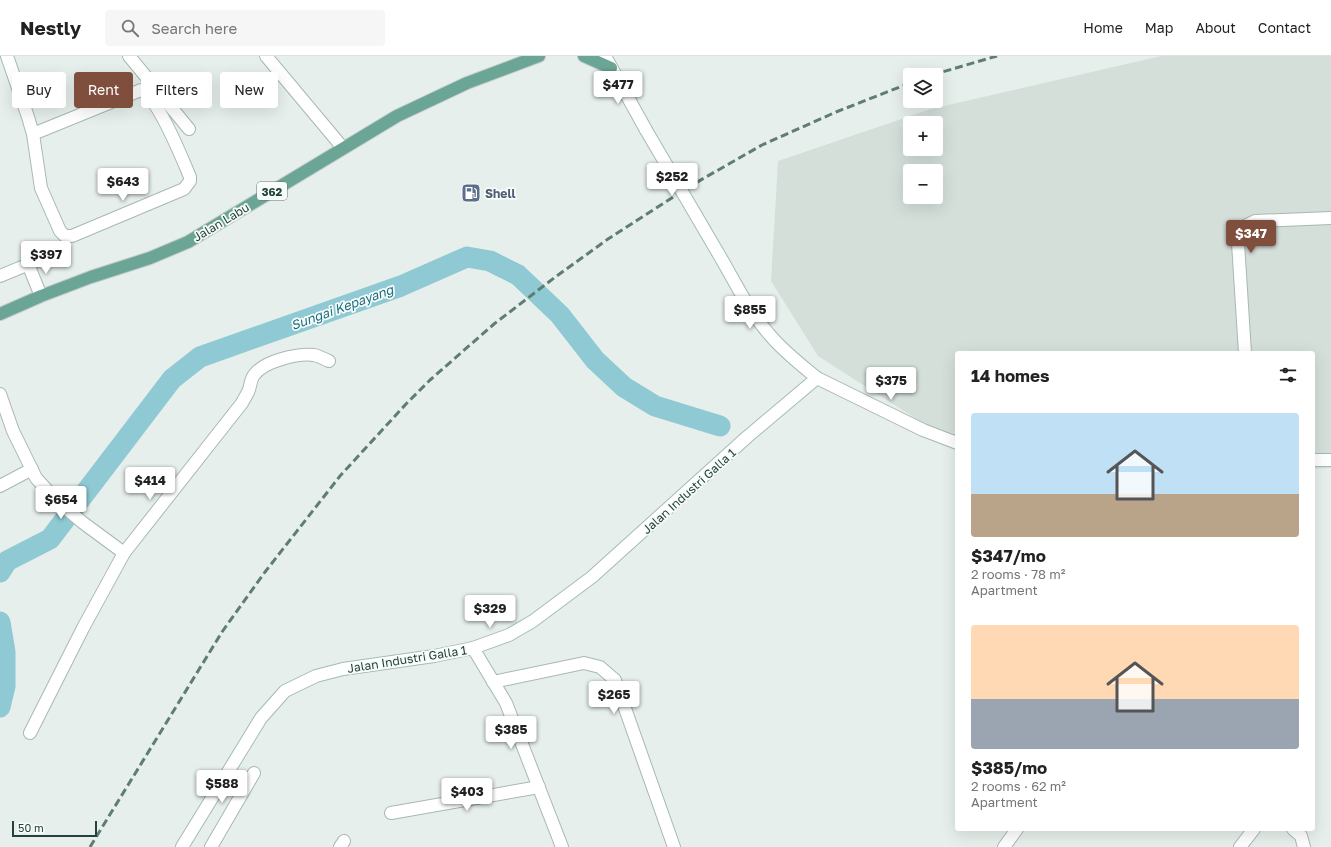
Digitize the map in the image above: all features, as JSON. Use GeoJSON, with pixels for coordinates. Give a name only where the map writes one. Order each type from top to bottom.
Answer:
{"type":"FeatureCollection","features":[{"type":"Feature","properties":{"kind":"main road","name":"Jalan Labu"},"geometry":{"type":"LineString","coordinates":[[0,314],[41,296],[91,277],[150,258],[188,242],[397,116],[467,83],[539,56]]}},
{"type":"Feature","properties":{"kind":"main road"},"geometry":{"type":"LineString","coordinates":[[584,56],[607,60]]}},
{"type":"Feature","properties":{"kind":"street"},"geometry":{"type":"LineString","coordinates":[[7,56],[28,117],[42,188],[60,231],[65,236],[72,236],[184,189],[188,185],[190,177],[157,108],[141,90],[32,134]]}},
{"type":"Feature","properties":{"kind":"street"},"geometry":{"type":"LineString","coordinates":[[129,56],[189,129]]}},
{"type":"Feature","properties":{"kind":"street"},"geometry":{"type":"LineString","coordinates":[[266,56],[343,148]]}},
{"type":"Feature","properties":{"kind":"street"},"geometry":{"type":"LineString","coordinates":[[607,60],[752,312],[768,334],[781,348],[817,378],[923,430],[955,442]]}},
{"type":"Feature","properties":{"kind":"street"},"geometry":{"type":"LineString","coordinates":[[1245,351],[1238,243],[1243,227],[1255,221],[1331,218]]}},
{"type":"Feature","properties":{"kind":"street"},"geometry":{"type":"LineString","coordinates":[[0,276],[51,255]]}},
{"type":"Feature","properties":{"kind":"street"},"geometry":{"type":"LineString","coordinates":[[28,264],[41,296]]}},
{"type":"Feature","properties":{"kind":"street"},"geometry":{"type":"LineString","coordinates":[[30,733],[83,628],[124,553],[242,403],[248,393],[251,379],[258,370],[272,362],[308,355],[315,355],[329,361]]}},
{"type":"Feature","properties":{"kind":"street","name":"Jalan Industri Galla 1"},"geometry":{"type":"LineString","coordinates":[[182,847],[261,718],[285,691],[316,676],[343,669],[434,656],[473,648],[509,635],[533,621],[592,577],[817,378]]}},
{"type":"Feature","properties":{"kind":"street"},"geometry":{"type":"LineString","coordinates":[[0,394],[13,431],[36,478],[55,499],[82,522],[124,553]]}},
{"type":"Feature","properties":{"kind":"street"},"geometry":{"type":"LineString","coordinates":[[1315,460],[1331,460]]}},
{"type":"Feature","properties":{"kind":"street"},"geometry":{"type":"LineString","coordinates":[[0,486],[32,469]]}},
{"type":"Feature","properties":{"kind":"street"},"geometry":{"type":"LineString","coordinates":[[473,648],[506,703],[562,847]]}},
{"type":"Feature","properties":{"kind":"street"},"geometry":{"type":"LineString","coordinates":[[493,682],[584,663],[600,667],[615,680],[674,847]]}},
{"type":"Feature","properties":{"kind":"street"},"geometry":{"type":"LineString","coordinates":[[211,847],[254,773]]}},
{"type":"Feature","properties":{"kind":"street"},"geometry":{"type":"LineString","coordinates":[[391,813],[539,787]]}},
{"type":"Feature","properties":{"kind":"street"},"geometry":{"type":"LineString","coordinates":[[1004,847],[1016,831]]}},
{"type":"Feature","properties":{"kind":"street"},"geometry":{"type":"LineString","coordinates":[[1240,847],[1252,831]]}},
{"type":"Feature","properties":{"kind":"street"},"geometry":{"type":"LineString","coordinates":[[1295,831],[1301,836],[1304,847]]}},
{"type":"Feature","properties":{"kind":"shaded area"},"geometry":{"type":"Polygon","coordinates":[[[1161,56],[1331,56],[1331,468],[1315,469],[1315,351],[955,351],[955,444],[818,356],[771,281],[778,161],[903,119],[903,156],[943,156],[943,116],[910,116],[931,109],[943,108],[943,106],[1161,56]]]}},
{"type":"Feature","properties":{"kind":"waterway","name":"Sungai Kepayang"},"geometry":{"type":"LineString","coordinates":[[0,572],[7,561],[50,539],[172,379],[200,357],[401,286],[467,257],[490,261],[518,275],[560,315],[595,360],[624,387],[655,406],[720,426]]}},
{"type":"Feature","properties":{"kind":"waterway","name":"Sungai Kepayang"},"geometry":{"type":"LineString","coordinates":[[0,622],[5,652],[5,686],[0,707]]}},
{"type":"Feature","properties":{"kind":"railway"},"geometry":{"type":"LineString","coordinates":[[943,72],[997,56]]}},
{"type":"Feature","properties":{"kind":"railway"},"geometry":{"type":"LineString","coordinates":[[90,847],[222,632],[265,572],[340,476],[430,380],[494,324],[554,278],[608,239],[692,185],[762,145],[836,112],[903,86]]}},
{"type":"Feature","properties":{"kind":"place","name":"Shell"},"geometry":{"type":"Point","coordinates":[471,193]}}]}
